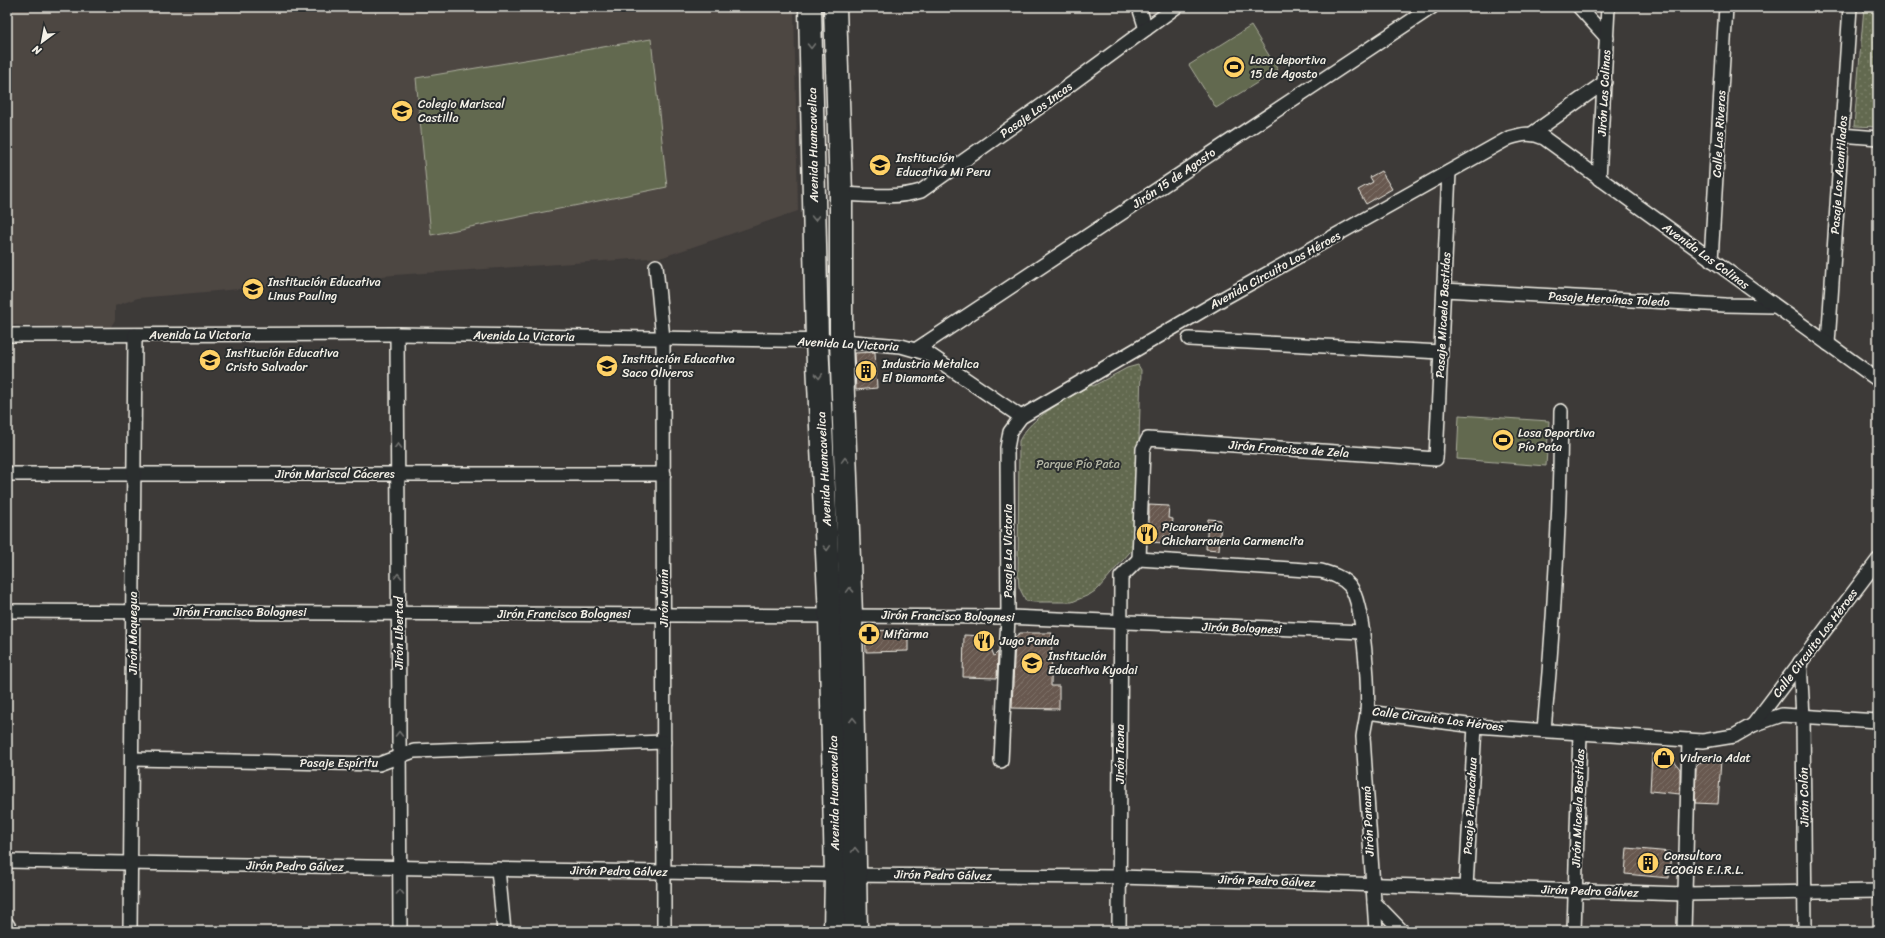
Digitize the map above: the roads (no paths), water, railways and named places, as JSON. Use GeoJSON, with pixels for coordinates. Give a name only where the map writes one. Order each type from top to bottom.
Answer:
{"type":"FeatureCollection","features":[{"type":"Feature","properties":{"kind":"highway","name":"Avenida Huancavelica"},"geometry":{"type":"LineString","coordinates":[[810,7],[818,341],[841,615]]}},
{"type":"Feature","properties":{"kind":"highway","name":"Avenida Huancavelica"},"geometry":{"type":"LineString","coordinates":[[835,7],[841,194],[841,615],[846,875],[856,931]]}},
{"type":"Feature","properties":{"kind":"highway","name":"Avenida Huancavelica"},"geometry":{"type":"LineString","coordinates":[[835,931],[846,875]]}},
{"type":"Feature","properties":{"kind":"street"},"geometry":{"type":"LineString","coordinates":[[1139,7],[1146,29]]}},
{"type":"Feature","properties":{"kind":"street","name":"Pasaje Los Incas"},"geometry":{"type":"LineString","coordinates":[[841,194],[893,196],[908,195],[921,191],[1041,106],[1176,7]]}},
{"type":"Feature","properties":{"kind":"street","name":"Jirón 15 de Agosto"},"geometry":{"type":"LineString","coordinates":[[917,349],[1432,7]]}},
{"type":"Feature","properties":{"kind":"street"},"geometry":{"type":"LineString","coordinates":[[1579,7],[1607,38]]}},
{"type":"Feature","properties":{"kind":"street","name":"Jirón Las Colinas"},"geometry":{"type":"LineString","coordinates":[[1599,179],[1608,7]]}},
{"type":"Feature","properties":{"kind":"street","name":"Calle Las Riveras"},"geometry":{"type":"LineString","coordinates":[[1711,260],[1726,7]]}},
{"type":"Feature","properties":{"kind":"street","name":"Pasaje Los Acantilados"},"geometry":{"type":"LineString","coordinates":[[1828,344],[1850,7]]}},
{"type":"Feature","properties":{"kind":"street"},"geometry":{"type":"LineString","coordinates":[[1533,133],[1604,82]]}},
{"type":"Feature","properties":{"kind":"street","name":"Avenida Las Colinas"},"geometry":{"type":"LineString","coordinates":[[1533,133],[1550,142],[1878,380]]}},
{"type":"Feature","properties":{"kind":"street","name":"Avenida Circuito Los Héroes"},"geometry":{"type":"LineString","coordinates":[[1021,417],[1224,298],[1509,138],[1533,133]]}},
{"type":"Feature","properties":{"kind":"street"},"geometry":{"type":"LineString","coordinates":[[1841,136],[1878,138]]}},
{"type":"Feature","properties":{"kind":"street","name":"Pasaje Micaela Bastidas"},"geometry":{"type":"LineString","coordinates":[[1436,459],[1449,172]]}},
{"type":"Feature","properties":{"kind":"street","name":"Jirón Junín"},"geometry":{"type":"LineString","coordinates":[[656,266],[664,339],[664,931]]}},
{"type":"Feature","properties":{"kind":"street","name":"Pasaje Heroínas Toledo"},"geometry":{"type":"LineString","coordinates":[[1444,290],[1725,305],[1774,306]]}},
{"type":"Feature","properties":{"kind":"street","name":"Avenida La Victoria"},"geometry":{"type":"LineString","coordinates":[[7,335],[397,334],[841,341],[901,346],[917,349],[929,354],[1021,417]]}},
{"type":"Feature","properties":{"kind":"street","name":"Jirón Libertad"},"geometry":{"type":"LineString","coordinates":[[397,334],[400,931]]}},
{"type":"Feature","properties":{"kind":"street","name":"Jirón Moquegua"},"geometry":{"type":"LineString","coordinates":[[130,931],[135,335]]}},
{"type":"Feature","properties":{"kind":"street"},"geometry":{"type":"LineString","coordinates":[[1189,339],[1441,352]]}},
{"type":"Feature","properties":{"kind":"street"},"geometry":{"type":"LineString","coordinates":[[1544,730],[1554,613],[1561,470],[1562,411]]}},
{"type":"Feature","properties":{"kind":"street","name":"Pasaje La Victoria"},"geometry":{"type":"LineString","coordinates":[[1001,761],[1008,617],[1008,444],[1010,432],[1021,417]]}},
{"type":"Feature","properties":{"kind":"street","name":"Jirón Francisco de Zela"},"geometry":{"type":"LineString","coordinates":[[1139,559],[1143,449],[1148,439],[1436,459]]}},
{"type":"Feature","properties":{"kind":"street","name":"Jirón Mariscal Cáceres"},"geometry":{"type":"LineString","coordinates":[[7,474],[664,474]]}},
{"type":"Feature","properties":{"kind":"street","name":"Calle Circuito Los Héroes"},"geometry":{"type":"LineString","coordinates":[[1139,559],[1321,571],[1342,579],[1350,587],[1357,603],[1363,632],[1367,712],[1474,726],[1689,740],[1715,740],[1726,738],[1734,736],[1753,725],[1782,715],[1803,716]]}},
{"type":"Feature","properties":{"kind":"street","name":"Jirón Tacna"},"geometry":{"type":"LineString","coordinates":[[1119,931],[1121,577],[1139,559]]}},
{"type":"Feature","properties":{"kind":"street","name":"Calle Circuito Los Héroes"},"geometry":{"type":"LineString","coordinates":[[1753,725],[1878,560]]}},
{"type":"Feature","properties":{"kind":"street","name":"Jirón Francisco Bolognesi"},"geometry":{"type":"LineString","coordinates":[[7,611],[841,615],[1008,617],[1121,623]]}},
{"type":"Feature","properties":{"kind":"street","name":"Jirón Bolognesi"},"geometry":{"type":"LineString","coordinates":[[1121,623],[1363,632]]}},
{"type":"Feature","properties":{"kind":"street","name":"Jirón Colón"},"geometry":{"type":"LineString","coordinates":[[1800,662],[1803,716],[1805,931]]}},
{"type":"Feature","properties":{"kind":"street","name":"Jirón Panamá"},"geometry":{"type":"LineString","coordinates":[[1367,712],[1363,737],[1376,931]]}},
{"type":"Feature","properties":{"kind":"street"},"geometry":{"type":"LineString","coordinates":[[1803,716],[1878,721]]}},
{"type":"Feature","properties":{"kind":"street","name":"Pasaje Pumacahua"},"geometry":{"type":"LineString","coordinates":[[1466,887],[1474,726]]}},
{"type":"Feature","properties":{"kind":"street","name":"Jirón Micaela Bastidas"},"geometry":{"type":"LineString","coordinates":[[1574,931],[1580,732]]}},
{"type":"Feature","properties":{"kind":"street"},"geometry":{"type":"LineString","coordinates":[[1684,931],[1689,740]]}},
{"type":"Feature","properties":{"kind":"street","name":"Pasaje Espíritu"},"geometry":{"type":"LineString","coordinates":[[132,759],[378,764],[399,758],[414,751],[664,742]]}},
{"type":"Feature","properties":{"kind":"street","name":"Jirón Pedro Gálvez"},"geometry":{"type":"LineString","coordinates":[[7,862],[846,875],[1120,877],[1685,894],[1878,891]]}},
{"type":"Feature","properties":{"kind":"street"},"geometry":{"type":"LineString","coordinates":[[498,869],[504,931]]}},
{"type":"Feature","properties":{"kind":"street"},"geometry":{"type":"LineString","coordinates":[[1374,902],[1402,931]]}},
{"type":"Feature","properties":{"kind":"street"},"geometry":{"type":"LineString","coordinates":[[7,924],[11,931]]}},
{"type":"Feature","properties":{"kind":"place","name":"Losa deportiva 15 de Agosto"},"geometry":{"type":"Point","coordinates":[1234,67]}},
{"type":"Feature","properties":{"kind":"place","name":"Colegio Mariscal Castilla"},"geometry":{"type":"Point","coordinates":[402,111]}},
{"type":"Feature","properties":{"kind":"place","name":"Institución Educativa Mi Peru"},"geometry":{"type":"Point","coordinates":[880,165]}},
{"type":"Feature","properties":{"kind":"place","name":"Institución Educativa Linus Pauling"},"geometry":{"type":"Point","coordinates":[253,289]}},
{"type":"Feature","properties":{"kind":"place","name":"Institución Educativa Cristo Salvador"},"geometry":{"type":"Point","coordinates":[210,360]}},
{"type":"Feature","properties":{"kind":"place","name":"Institución Educativa Saco Oliveros"},"geometry":{"type":"Point","coordinates":[607,366]}},
{"type":"Feature","properties":{"kind":"place","name":"Industria Metalica El Diamante"},"geometry":{"type":"Point","coordinates":[866,371]}},
{"type":"Feature","properties":{"kind":"place","name":"Losa Deportiva Pío Pata"},"geometry":{"type":"Point","coordinates":[1503,440]}},
{"type":"Feature","properties":{"kind":"place","name":"Picaroneria Chicharroneria Carmencita"},"geometry":{"type":"Point","coordinates":[1147,534]}},
{"type":"Feature","properties":{"kind":"place","name":"Mifarma"},"geometry":{"type":"Point","coordinates":[869,634]}},
{"type":"Feature","properties":{"kind":"place","name":"Jugo Panda"},"geometry":{"type":"Point","coordinates":[984,641]}},
{"type":"Feature","properties":{"kind":"place","name":"Institución Educativa Kyodai"},"geometry":{"type":"Point","coordinates":[1032,663]}},
{"type":"Feature","properties":{"kind":"place","name":"Vidreria Adat"},"geometry":{"type":"Point","coordinates":[1664,758]}},
{"type":"Feature","properties":{"kind":"place","name":"Consultora ECOGIS E.I.R.L."},"geometry":{"type":"Point","coordinates":[1648,863]}},
{"type":"Feature","properties":{"kind":"park label","name":"Parque Pío Pata"},"geometry":{"type":"Point","coordinates":[1078,464]}}]}
